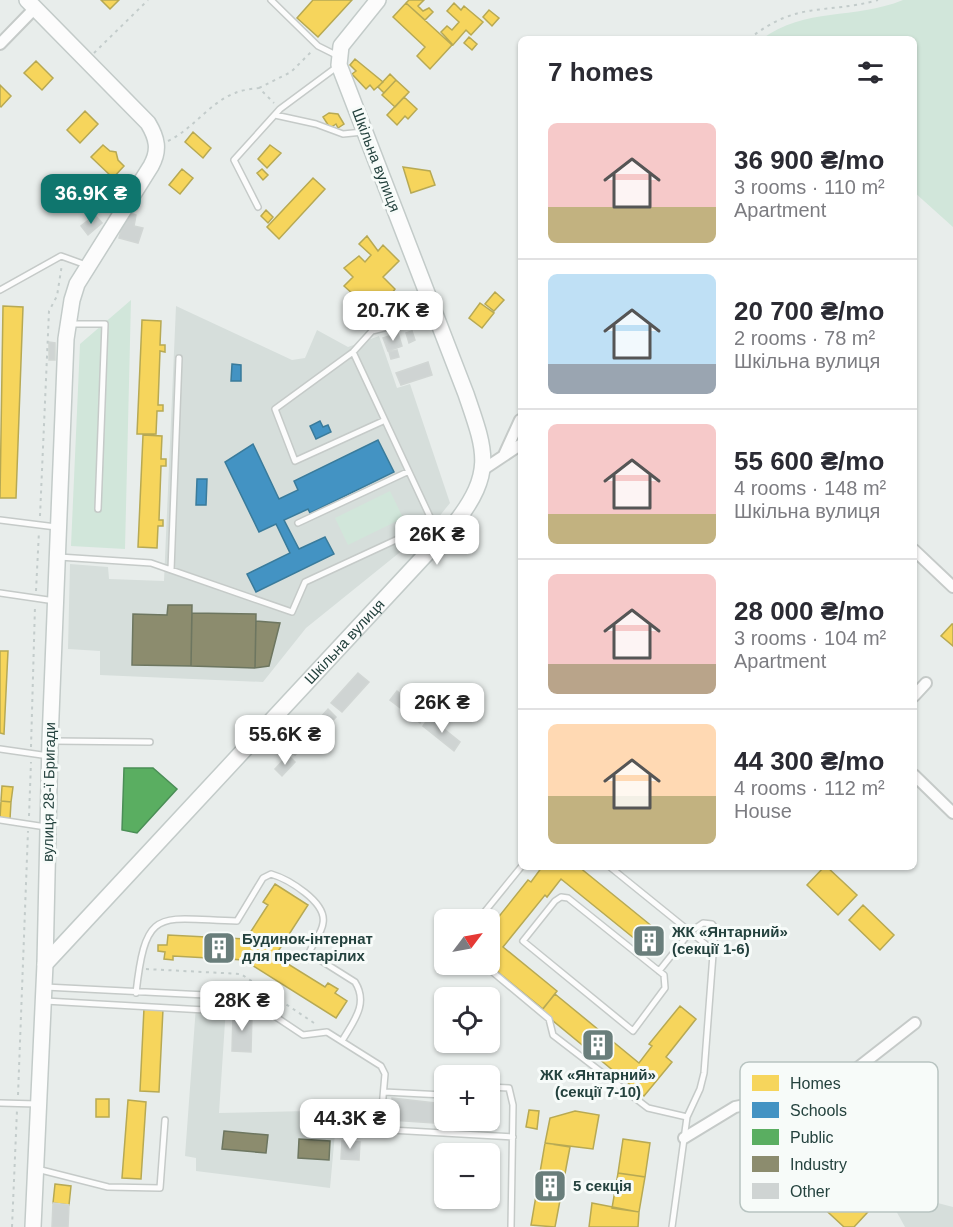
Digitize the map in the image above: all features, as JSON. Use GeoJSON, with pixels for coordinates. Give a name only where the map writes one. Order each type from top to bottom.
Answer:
{"type":"FeatureCollection","features":[{"type":"Feature","properties":{"kind":"street"},"geometry":{"type":"LineString","coordinates":[[339,60],[346,38],[378,0]]}},
{"type":"Feature","properties":{"kind":"street"},"geometry":{"type":"LineString","coordinates":[[0,44],[31,4],[148,123],[157,146]]}},
{"type":"Feature","properties":{"kind":"street","name":"Шкільна вулиця"},"geometry":{"type":"LineString","coordinates":[[45,964],[83,920],[456,522],[480,486],[484,469],[478,431],[339,60]]}},
{"type":"Feature","properties":{"kind":"street","name":"вулиця 28-ї Бригади"},"geometry":{"type":"LineString","coordinates":[[33,1227],[44,994],[55,602],[68,324],[72,300],[87,266],[157,156],[157,146]]}},
{"type":"Feature","properties":{"kind":"street"},"geometry":{"type":"LineString","coordinates":[[504,455],[518,424]]}},
{"type":"Feature","properties":{"kind":"street"},"geometry":{"type":"LineString","coordinates":[[484,469],[518,446]]}},
{"type":"Feature","properties":{"kind":"street"},"geometry":{"type":"LineString","coordinates":[[917,553],[953,587]]}},
{"type":"Feature","properties":{"kind":"street"},"geometry":{"type":"LineString","coordinates":[[917,693],[926,683]]}},
{"type":"Feature","properties":{"kind":"street"},"geometry":{"type":"LineString","coordinates":[[917,778],[953,813]]}},
{"type":"Feature","properties":{"kind":"street"},"geometry":{"type":"LineString","coordinates":[[865,1062],[915,1023]]}},
{"type":"Feature","properties":{"kind":"street"},"geometry":{"type":"LineString","coordinates":[[684,1138],[740,1106]]}},
{"type":"Feature","properties":{"kind":"lane"},"geometry":{"type":"LineString","coordinates":[[258,207],[234,160],[280,109],[339,60],[318,46],[271,0]]}},
{"type":"Feature","properties":{"kind":"lane"},"geometry":{"type":"LineString","coordinates":[[275,115],[316,124],[343,134],[365,131]]}},
{"type":"Feature","properties":{"kind":"lane"},"geometry":{"type":"LineString","coordinates":[[0,290],[57,257],[66,256],[87,266]]}},
{"type":"Feature","properties":{"kind":"lane"},"geometry":{"type":"LineString","coordinates":[[383,421],[295,461],[275,408],[353,352],[372,331],[396,325],[432,306]]}},
{"type":"Feature","properties":{"kind":"lane"},"geometry":{"type":"LineString","coordinates":[[68,324],[105,324],[98,509]]}},
{"type":"Feature","properties":{"kind":"lane"},"geometry":{"type":"LineString","coordinates":[[57,556],[151,563],[292,612],[305,582],[426,526],[431,519],[383,421],[353,352]]}},
{"type":"Feature","properties":{"kind":"lane"},"geometry":{"type":"LineString","coordinates":[[171,570],[179,358]]}},
{"type":"Feature","properties":{"kind":"lane"},"geometry":{"type":"LineString","coordinates":[[298,523],[407,472]]}},
{"type":"Feature","properties":{"kind":"lane"},"geometry":{"type":"LineString","coordinates":[[0,520],[58,527]]}},
{"type":"Feature","properties":{"kind":"lane"},"geometry":{"type":"LineString","coordinates":[[0,593],[55,602]]}},
{"type":"Feature","properties":{"kind":"lane"},"geometry":{"type":"LineString","coordinates":[[50,741],[150,742]]}},
{"type":"Feature","properties":{"kind":"lane"},"geometry":{"type":"LineString","coordinates":[[0,749],[50,756]]}},
{"type":"Feature","properties":{"kind":"lane"},"geometry":{"type":"LineString","coordinates":[[0,820],[49,828]]}},
{"type":"Feature","properties":{"kind":"lane"},"geometry":{"type":"LineString","coordinates":[[487,909],[519,870]]}},
{"type":"Feature","properties":{"kind":"lane"},"geometry":{"type":"LineString","coordinates":[[614,870],[715,952]]}},
{"type":"Feature","properties":{"kind":"lane"},"geometry":{"type":"LineString","coordinates":[[136,993],[141,950],[149,933],[159,922],[168,919],[237,921],[263,878],[275,875],[314,899],[322,910],[323,924],[309,952],[355,982],[359,988],[361,1004],[359,1012],[342,1041]]}},
{"type":"Feature","properties":{"kind":"lane"},"geometry":{"type":"LineString","coordinates":[[561,897],[568,898],[658,971],[664,975],[665,988],[633,1031],[523,941],[555,901],[561,897]]}},
{"type":"Feature","properties":{"kind":"lane"},"geometry":{"type":"LineString","coordinates":[[658,971],[690,932],[702,923],[712,924],[717,932],[704,1073],[700,1089],[687,1117],[672,1227]]}},
{"type":"Feature","properties":{"kind":"lane"},"geometry":{"type":"LineString","coordinates":[[496,975],[549,1019],[553,1035],[648,1108],[687,1117]]}},
{"type":"Feature","properties":{"kind":"lane"},"geometry":{"type":"LineString","coordinates":[[44,994],[136,993],[246,998],[303,1035],[327,1032],[381,1066],[385,1074],[381,1120],[390,1130],[513,1137]]}},
{"type":"Feature","properties":{"kind":"lane"},"geometry":{"type":"LineString","coordinates":[[44,994],[205,1010]]}},
{"type":"Feature","properties":{"kind":"lane"},"geometry":{"type":"LineString","coordinates":[[500,1088],[509,1088],[513,1106],[511,1227]]}},
{"type":"Feature","properties":{"kind":"lane"},"geometry":{"type":"LineString","coordinates":[[384,1092],[434,1094]]}},
{"type":"Feature","properties":{"kind":"lane"},"geometry":{"type":"LineString","coordinates":[[0,1103],[38,1104]]}},
{"type":"Feature","properties":{"kind":"lane"},"geometry":{"type":"LineString","coordinates":[[35,1169],[108,1187],[160,1188],[165,1120]]}},
{"type":"Feature","properties":{"kind":"path"},"geometry":{"type":"LineString","coordinates":[[87,60],[148,0]]}},
{"type":"Feature","properties":{"kind":"path"},"geometry":{"type":"LineString","coordinates":[[753,36],[780,17],[799,11],[847,7],[878,0]]}},
{"type":"Feature","properties":{"kind":"path"},"geometry":{"type":"LineString","coordinates":[[157,146],[179,136],[219,101],[236,92],[259,88],[291,72],[303,57],[318,46]]}},
{"type":"Feature","properties":{"kind":"path"},"geometry":{"type":"LineString","coordinates":[[259,88],[280,109]]}},
{"type":"Feature","properties":{"kind":"path"},"geometry":{"type":"LineString","coordinates":[[12,1227],[29,825],[35,599],[49,311],[57,296],[59,273],[66,256]]}},
{"type":"Feature","properties":{"kind":"path"},"geometry":{"type":"LineString","coordinates":[[139,969],[240,974],[327,1032]]}},
{"type":"Feature","properties":{"kind":"shaded area"},"geometry":{"type":"Polygon","coordinates":[[[176,306],[292,360],[305,358],[317,330],[348,347],[379,336],[397,388],[410,384],[450,503],[430,528],[306,628],[263,682],[100,675],[100,651],[68,649],[70,564],[108,567],[109,579],[164,581],[176,306]]]}},
{"type":"Feature","properties":{"kind":"shaded area"},"geometry":{"type":"Polygon","coordinates":[[[196,1006],[226,1007],[219,1113],[307,1111],[335,1133],[330,1188],[196,1171],[196,1158],[185,1156],[196,1006]]]}},
{"type":"Feature","properties":{"kind":"shaded area"},"geometry":{"type":"Polygon","coordinates":[[[938,1203],[953,1207],[953,1227],[905,1227],[897,1212],[938,1212],[938,1203]]]}},
{"type":"Feature","properties":{"kind":"green space"},"geometry":{"type":"Polygon","coordinates":[[[903,0],[953,0],[953,227],[917,195],[917,36],[767,36],[795,22],[885,6],[903,0]]]}},
{"type":"Feature","properties":{"kind":"green space"},"geometry":{"type":"Polygon","coordinates":[[[131,300],[125,549],[71,546],[80,344],[131,300]]]}},
{"type":"Feature","properties":{"kind":"green space"},"geometry":{"type":"Polygon","coordinates":[[[390,491],[403,518],[348,545],[335,518],[390,491]]]}},
{"type":"Feature","properties":{"kind":"building: Homes"},"geometry":{"type":"Polygon","coordinates":[[[101,0],[119,0],[110,9],[101,0]]]}},
{"type":"Feature","properties":{"kind":"building: Homes"},"geometry":{"type":"Polygon","coordinates":[[[313,0],[352,0],[318,37],[297,18],[313,0]]]}},
{"type":"Feature","properties":{"kind":"building: Homes"},"geometry":{"type":"Polygon","coordinates":[[[409,0],[424,0],[418,6],[423,11],[429,8],[433,12],[425,20],[406,3],[409,0]]]}},
{"type":"Feature","properties":{"kind":"building: Homes"},"geometry":{"type":"Polygon","coordinates":[[[406,3],[452,45],[430,69],[417,56],[425,47],[393,17],[406,3]]]}},
{"type":"Feature","properties":{"kind":"building: Homes"},"geometry":{"type":"Polygon","coordinates":[[[454,3],[461,10],[464,6],[483,22],[471,35],[466,30],[453,45],[441,32],[447,26],[452,30],[459,22],[447,11],[454,3]]]}},
{"type":"Feature","properties":{"kind":"building: Homes"},"geometry":{"type":"Polygon","coordinates":[[[489,10],[499,18],[492,26],[483,17],[489,10]]]}},
{"type":"Feature","properties":{"kind":"building: Homes"},"geometry":{"type":"Polygon","coordinates":[[[469,37],[477,44],[472,50],[464,43],[469,37]]]}},
{"type":"Feature","properties":{"kind":"building: Homes"},"geometry":{"type":"Polygon","coordinates":[[[355,59],[383,82],[374,90],[370,85],[366,89],[352,74],[356,71],[350,65],[355,59]]]}},
{"type":"Feature","properties":{"kind":"building: Homes"},"geometry":{"type":"Polygon","coordinates":[[[36,61],[53,78],[42,90],[24,73],[36,61]]]}},
{"type":"Feature","properties":{"kind":"building: Homes"},"geometry":{"type":"Polygon","coordinates":[[[390,74],[396,80],[384,93],[378,87],[390,74]]]}},
{"type":"Feature","properties":{"kind":"building: Homes"},"geometry":{"type":"Polygon","coordinates":[[[396,80],[409,92],[395,107],[382,95],[396,80]]]}},
{"type":"Feature","properties":{"kind":"building: Homes"},"geometry":{"type":"Polygon","coordinates":[[[0,85],[11,96],[1,107],[0,106],[0,85]]]}},
{"type":"Feature","properties":{"kind":"building: Homes"},"geometry":{"type":"Polygon","coordinates":[[[404,97],[417,109],[408,119],[405,116],[397,125],[387,115],[404,97]]]}},
{"type":"Feature","properties":{"kind":"building: Homes"},"geometry":{"type":"Polygon","coordinates":[[[85,111],[98,124],[80,143],[67,130],[85,111]]]}},
{"type":"Feature","properties":{"kind":"building: Homes"},"geometry":{"type":"Polygon","coordinates":[[[329,113],[338,114],[344,124],[338,128],[336,124],[330,128],[323,117],[329,113]]]}},
{"type":"Feature","properties":{"kind":"building: Homes"},"geometry":{"type":"Polygon","coordinates":[[[193,132],[211,148],[203,158],[185,142],[193,132]]]}},
{"type":"Feature","properties":{"kind":"building: Homes"},"geometry":{"type":"Polygon","coordinates":[[[103,145],[110,151],[116,152],[118,160],[124,166],[113,178],[91,157],[103,145]]]}},
{"type":"Feature","properties":{"kind":"building: Homes"},"geometry":{"type":"Polygon","coordinates":[[[270,145],[281,153],[267,168],[258,159],[270,145]]]}},
{"type":"Feature","properties":{"kind":"building: Homes"},"geometry":{"type":"Polygon","coordinates":[[[403,167],[430,171],[435,185],[411,193],[403,167]]]}},
{"type":"Feature","properties":{"kind":"building: Homes"},"geometry":{"type":"Polygon","coordinates":[[[182,169],[193,178],[180,194],[169,185],[182,169]]]}},
{"type":"Feature","properties":{"kind":"building: Homes"},"geometry":{"type":"Polygon","coordinates":[[[262,169],[268,175],[263,180],[257,173],[262,169]]]}},
{"type":"Feature","properties":{"kind":"building: Homes"},"geometry":{"type":"Polygon","coordinates":[[[313,178],[325,189],[279,239],[267,227],[313,178]]]}},
{"type":"Feature","properties":{"kind":"building: Homes"},"geometry":{"type":"Polygon","coordinates":[[[266,210],[273,217],[268,223],[261,216],[266,210]]]}},
{"type":"Feature","properties":{"kind":"building: Homes"},"geometry":{"type":"Polygon","coordinates":[[[367,236],[378,251],[383,245],[399,261],[383,277],[395,289],[381,306],[375,301],[364,313],[350,299],[354,295],[344,286],[353,277],[344,268],[359,256],[365,262],[371,255],[359,244],[367,236]]]}},
{"type":"Feature","properties":{"kind":"building: Homes"},"geometry":{"type":"Polygon","coordinates":[[[495,292],[504,300],[494,311],[485,304],[495,292]]]}},
{"type":"Feature","properties":{"kind":"building: Homes"},"geometry":{"type":"Polygon","coordinates":[[[406,295],[411,304],[401,310],[396,301],[406,295]]]}},
{"type":"Feature","properties":{"kind":"building: Homes"},"geometry":{"type":"Polygon","coordinates":[[[480,303],[494,313],[482,328],[469,318],[480,303]]]}},
{"type":"Feature","properties":{"kind":"building: Homes"},"geometry":{"type":"Polygon","coordinates":[[[3,306],[23,307],[16,498],[0,498],[3,306]]]}},
{"type":"Feature","properties":{"kind":"building: Homes"},"geometry":{"type":"Polygon","coordinates":[[[142,320],[161,321],[160,345],[165,345],[165,352],[160,351],[158,405],[163,405],[163,411],[157,411],[156,434],[137,434],[142,320]]]}},
{"type":"Feature","properties":{"kind":"building: Homes"},"geometry":{"type":"Polygon","coordinates":[[[143,435],[162,436],[161,459],[166,459],[166,466],[161,466],[159,520],[163,520],[163,526],[158,526],[157,548],[138,547],[143,435]]]}},
{"type":"Feature","properties":{"kind":"building: Homes"},"geometry":{"type":"Polygon","coordinates":[[[953,624],[953,646],[941,636],[953,624]]]}},
{"type":"Feature","properties":{"kind":"building: Homes"},"geometry":{"type":"Polygon","coordinates":[[[0,651],[8,651],[4,734],[0,733],[0,651]]]}},
{"type":"Feature","properties":{"kind":"building: Homes"},"geometry":{"type":"Polygon","coordinates":[[[2,786],[13,787],[11,802],[1,801],[2,786]]]}},
{"type":"Feature","properties":{"kind":"building: Homes"},"geometry":{"type":"Polygon","coordinates":[[[1,801],[11,802],[10,819],[0,818],[1,801]]]}},
{"type":"Feature","properties":{"kind":"building: Homes","name":"ЖК «Янтарний» (секції 1-6)"},"geometry":{"type":"Polygon","coordinates":[[[540,870],[583,870],[664,936],[651,952],[561,879],[503,947],[557,991],[543,1009],[500,974],[500,915],[528,880],[531,882],[540,870]]]}},
{"type":"Feature","properties":{"kind":"building: Homes"},"geometry":{"type":"Polygon","coordinates":[[[821,870],[830,870],[857,895],[838,915],[807,885],[821,870]]]}},
{"type":"Feature","properties":{"kind":"building: Homes","name":"Будинок-інтернат для престарілих"},"geometry":{"type":"Polygon","coordinates":[[[275,884],[308,905],[275,956],[325,987],[328,983],[338,989],[335,993],[347,1001],[336,1018],[244,960],[173,956],[173,960],[164,959],[165,952],[158,951],[158,945],[167,945],[168,935],[246,939],[268,905],[263,902],[275,884]]]}},
{"type":"Feature","properties":{"kind":"building: Homes"},"geometry":{"type":"Polygon","coordinates":[[[863,905],[894,935],[880,950],[849,920],[863,905]]]}},
{"type":"Feature","properties":{"kind":"building: Homes","name":"ЖК «Янтарний» (секції 7-10)"},"geometry":{"type":"Polygon","coordinates":[[[555,994],[639,1063],[652,1046],[649,1044],[680,1006],[696,1019],[666,1057],[672,1062],[644,1096],[541,1011],[555,994]]]}},
{"type":"Feature","properties":{"kind":"building: Homes"},"geometry":{"type":"Polygon","coordinates":[[[144,1008],[163,1009],[159,1092],[140,1091],[144,1008]]]}},
{"type":"Feature","properties":{"kind":"building: Homes"},"geometry":{"type":"Polygon","coordinates":[[[96,1099],[109,1099],[109,1117],[96,1117],[96,1099]]]}},
{"type":"Feature","properties":{"kind":"building: Homes"},"geometry":{"type":"Polygon","coordinates":[[[128,1100],[146,1102],[141,1179],[122,1178],[128,1100]]]}},
{"type":"Feature","properties":{"kind":"building: Homes"},"geometry":{"type":"Polygon","coordinates":[[[529,1110],[539,1111],[537,1129],[526,1127],[529,1110]]]}},
{"type":"Feature","properties":{"kind":"building: Homes"},"geometry":{"type":"Polygon","coordinates":[[[575,1111],[599,1115],[593,1149],[545,1143],[550,1118],[575,1111]]]}},
{"type":"Feature","properties":{"kind":"building: Homes"},"geometry":{"type":"Polygon","coordinates":[[[623,1139],[650,1143],[645,1177],[618,1173],[623,1139]]]}},
{"type":"Feature","properties":{"kind":"building: Homes","name":"5 секція"},"geometry":{"type":"Polygon","coordinates":[[[545,1143],[570,1147],[555,1227],[531,1225],[545,1143]]]}},
{"type":"Feature","properties":{"kind":"building: Homes"},"geometry":{"type":"Polygon","coordinates":[[[618,1173],[645,1177],[639,1212],[612,1208],[618,1173]]]}},
{"type":"Feature","properties":{"kind":"building: Homes"},"geometry":{"type":"Polygon","coordinates":[[[55,1184],[71,1186],[69,1205],[53,1203],[55,1184]]]}},
{"type":"Feature","properties":{"kind":"building: Homes"},"geometry":{"type":"Polygon","coordinates":[[[592,1203],[639,1212],[638,1227],[589,1227],[592,1203]]]}},
{"type":"Feature","properties":{"kind":"building: Homes"},"geometry":{"type":"Polygon","coordinates":[[[828,1212],[868,1212],[854,1227],[844,1227],[828,1212]]]}},
{"type":"Feature","properties":{"kind":"building: Schools"},"geometry":{"type":"Polygon","coordinates":[[[232,364],[241,365],[241,381],[231,381],[232,364]]]}},
{"type":"Feature","properties":{"kind":"building: Schools"},"geometry":{"type":"Polygon","coordinates":[[[320,421],[323,427],[328,425],[331,432],[316,439],[310,426],[320,421]]]}},
{"type":"Feature","properties":{"kind":"building: Schools"},"geometry":{"type":"Polygon","coordinates":[[[378,440],[394,472],[310,513],[308,509],[284,520],[299,549],[325,537],[334,554],[256,592],[247,574],[290,553],[276,524],[259,532],[225,462],[253,444],[279,499],[298,490],[294,481],[378,440]]]}},
{"type":"Feature","properties":{"kind":"building: Schools"},"geometry":{"type":"Polygon","coordinates":[[[197,479],[207,479],[206,505],[196,505],[197,479]]]}},
{"type":"Feature","properties":{"kind":"building: Public"},"geometry":{"type":"Polygon","coordinates":[[[124,768],[153,768],[177,789],[137,833],[122,830],[124,768]]]}},
{"type":"Feature","properties":{"kind":"building: Industry"},"geometry":{"type":"Polygon","coordinates":[[[168,605],[192,605],[191,666],[132,665],[133,614],[167,615],[168,605]]]}},
{"type":"Feature","properties":{"kind":"building: Industry"},"geometry":{"type":"Polygon","coordinates":[[[192,613],[256,614],[255,668],[191,666],[192,613]]]}},
{"type":"Feature","properties":{"kind":"building: Industry"},"geometry":{"type":"Polygon","coordinates":[[[256,621],[280,623],[269,666],[255,668],[256,621]]]}},
{"type":"Feature","properties":{"kind":"building: Industry"},"geometry":{"type":"Polygon","coordinates":[[[224,1131],[268,1135],[266,1153],[222,1149],[224,1131]]]}},
{"type":"Feature","properties":{"kind":"building: Industry"},"geometry":{"type":"Polygon","coordinates":[[[299,1139],[330,1141],[329,1160],[298,1158],[299,1139]]]}},
{"type":"Feature","properties":{"kind":"building: Other"},"geometry":{"type":"Polygon","coordinates":[[[126,212],[136,215],[134,226],[143,228],[138,243],[119,238],[126,212]]]}},
{"type":"Feature","properties":{"kind":"building: Other"},"geometry":{"type":"Polygon","coordinates":[[[95,215],[102,223],[88,235],[81,226],[95,215]]]}},
{"type":"Feature","properties":{"kind":"building: Other"},"geometry":{"type":"Polygon","coordinates":[[[412,331],[415,340],[409,343],[406,333],[412,331]]]}},
{"type":"Feature","properties":{"kind":"building: Other"},"geometry":{"type":"Polygon","coordinates":[[[398,333],[402,346],[388,351],[383,338],[398,333]]]}},
{"type":"Feature","properties":{"kind":"building: Other"},"geometry":{"type":"Polygon","coordinates":[[[49,342],[55,343],[55,360],[49,360],[49,342]]]}},
{"type":"Feature","properties":{"kind":"building: Other"},"geometry":{"type":"Polygon","coordinates":[[[397,350],[399,357],[391,359],[389,352],[397,350]]]}},
{"type":"Feature","properties":{"kind":"building: Other"},"geometry":{"type":"Polygon","coordinates":[[[428,362],[432,375],[401,385],[396,373],[428,362]]]}},
{"type":"Feature","properties":{"kind":"building: Other"},"geometry":{"type":"Polygon","coordinates":[[[358,673],[369,682],[342,712],[331,703],[358,673]]]}},
{"type":"Feature","properties":{"kind":"building: Other"},"geometry":{"type":"Polygon","coordinates":[[[397,691],[426,714],[420,723],[390,700],[397,691]]]}},
{"type":"Feature","properties":{"kind":"building: Other"},"geometry":{"type":"Polygon","coordinates":[[[328,709],[336,717],[319,736],[311,728],[328,709]]]}},
{"type":"Feature","properties":{"kind":"building: Other"},"geometry":{"type":"Polygon","coordinates":[[[429,717],[460,742],[454,751],[423,726],[429,717]]]}},
{"type":"Feature","properties":{"kind":"building: Other"},"geometry":{"type":"Polygon","coordinates":[[[297,743],[303,748],[295,755],[290,751],[297,743]]]}},
{"type":"Feature","properties":{"kind":"building: Other"},"geometry":{"type":"Polygon","coordinates":[[[288,755],[295,762],[282,776],[275,769],[288,755]]]}},
{"type":"Feature","properties":{"kind":"building: Other"},"geometry":{"type":"Polygon","coordinates":[[[233,1013],[252,1014],[251,1052],[232,1051],[233,1013]]]}},
{"type":"Feature","properties":{"kind":"building: Other"},"geometry":{"type":"Polygon","coordinates":[[[392,1098],[434,1103],[434,1123],[391,1120],[392,1098]]]}},
{"type":"Feature","properties":{"kind":"building: Other"},"geometry":{"type":"Polygon","coordinates":[[[342,1141],[360,1142],[359,1160],[341,1159],[342,1141]]]}},
{"type":"Feature","properties":{"kind":"building: Other"},"geometry":{"type":"Polygon","coordinates":[[[53,1203],[69,1205],[68,1227],[52,1227],[53,1203]]]}},
{"type":"Feature","properties":{"kind":"place","name":"ЖК «Янтарний» (секції 1-6)"},"geometry":{"type":"Point","coordinates":[649,941]}},
{"type":"Feature","properties":{"kind":"place","name":"Будинок-інтернат для престарілих"},"geometry":{"type":"Point","coordinates":[219,948]}},
{"type":"Feature","properties":{"kind":"place","name":"ЖК «Янтарний» (секції 7-10)"},"geometry":{"type":"Point","coordinates":[598,1045]}},
{"type":"Feature","properties":{"kind":"place","name":"5 секція"},"geometry":{"type":"Point","coordinates":[550,1186]}}]}
